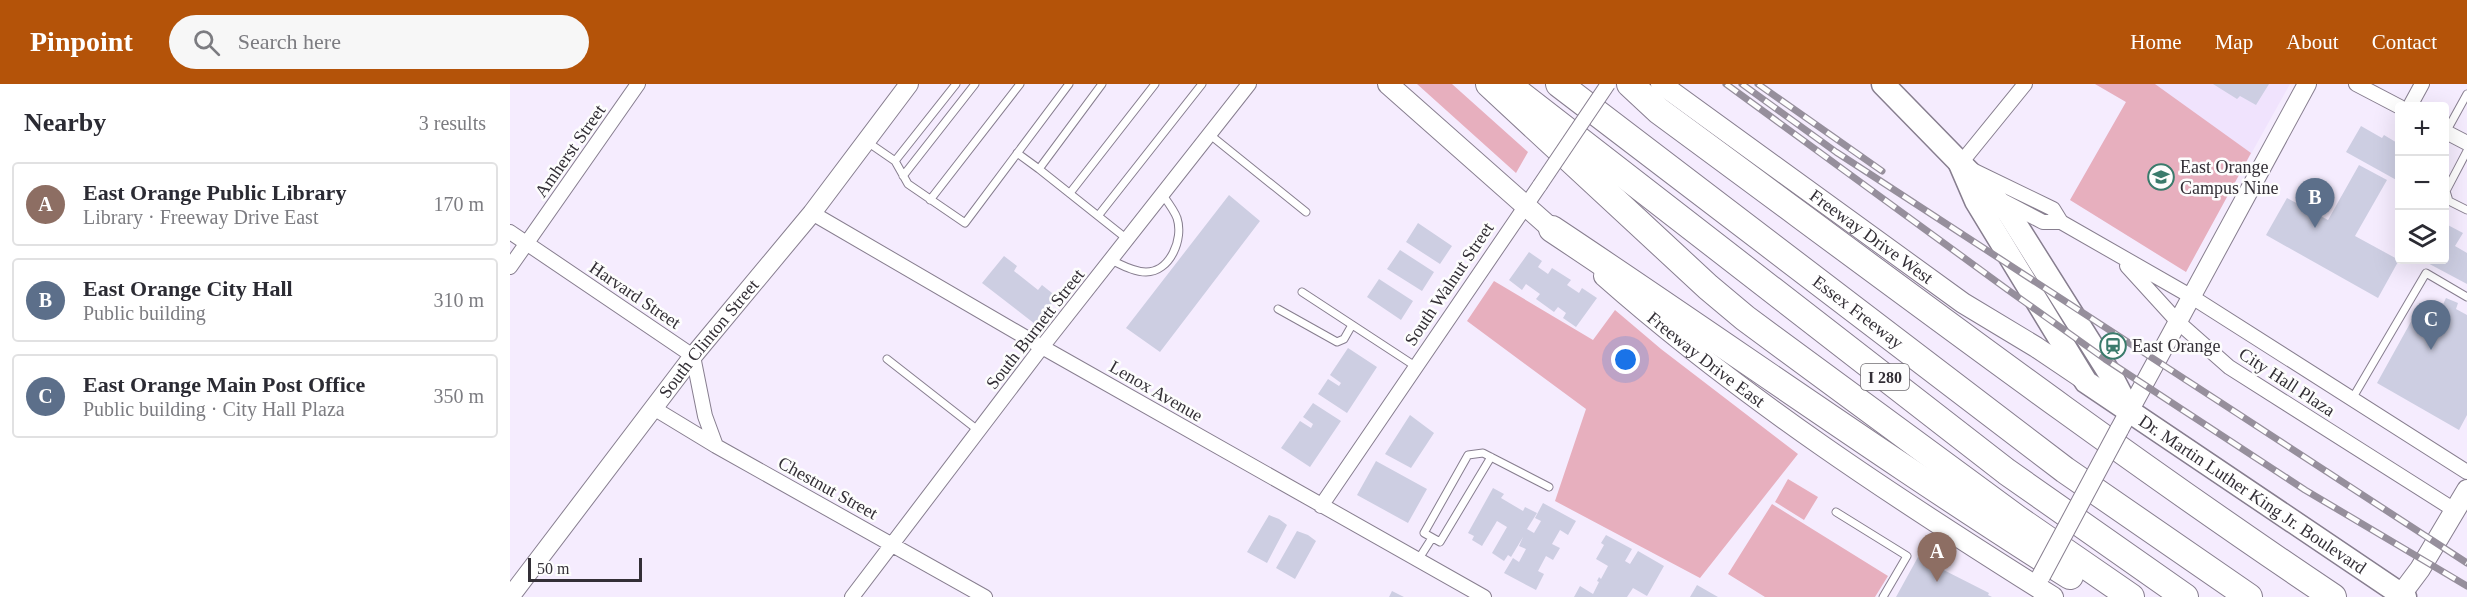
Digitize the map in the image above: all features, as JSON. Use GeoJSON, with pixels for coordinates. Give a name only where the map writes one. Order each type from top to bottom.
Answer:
{"type":"FeatureCollection","features":[{"type":"Feature","properties":{"kind":"highway"},"geometry":{"type":"LineString","coordinates":[[1489,84],[1744,318],[2018,519],[2131,597]]}},
{"type":"Feature","properties":{"kind":"highway","name":"Essex Freeway"},"geometry":{"type":"LineString","coordinates":[[1507,84],[2007,472],[2185,597]]}},
{"type":"Feature","properties":{"kind":"highway","name":"Essex Freeway"},"geometry":{"type":"LineString","coordinates":[[1559,84],[2030,444],[2249,597]]}},
{"type":"Feature","properties":{"kind":"highway"},"geometry":{"type":"LineString","coordinates":[[1630,84],[1659,111],[1995,357],[2204,508],[2333,597]]}},
{"type":"Feature","properties":{"kind":"highway"},"geometry":{"type":"LineString","coordinates":[[1552,229],[1722,341],[1902,468],[2102,597]]}},
{"type":"Feature","properties":{"kind":"main road","name":"Freeway Drive East"},"geometry":{"type":"LineString","coordinates":[[1388,84],[1664,328],[1745,390],[1921,512],[2053,597]]}},
{"type":"Feature","properties":{"kind":"main road","name":"Freeway Drive West"},"geometry":{"type":"LineString","coordinates":[[1661,84],[1962,303],[2036,347],[2086,382]]}},
{"type":"Feature","properties":{"kind":"main road","name":"Dr. Martin Luther King Jr. Boulevard"},"geometry":{"type":"LineString","coordinates":[[1883,84],[2008,212],[2114,379],[2124,420]]}},
{"type":"Feature","properties":{"kind":"main road","name":"Dr. Martin Luther King Jr. Boulevard"},"geometry":{"type":"LineString","coordinates":[[1960,164],[1976,201],[2086,382],[2124,420],[2402,596]]}},
{"type":"Feature","properties":{"kind":"main road"},"geometry":{"type":"LineString","coordinates":[[2402,596],[2462,512],[2467,490]]}},
{"type":"Feature","properties":{"kind":"street","name":"Amherst Street"},"geometry":{"type":"LineString","coordinates":[[510,267],[638,84]]}},
{"type":"Feature","properties":{"kind":"street","name":"South Clinton Street"},"geometry":{"type":"LineString","coordinates":[[510,597],[693,356],[812,213],[909,84]]}},
{"type":"Feature","properties":{"kind":"street","name":"South Burnett Street"},"geometry":{"type":"LineString","coordinates":[[852,597],[1042,347],[1249,84]]}},
{"type":"Feature","properties":{"kind":"street","name":"South Walnut Street"},"geometry":{"type":"LineString","coordinates":[[1321,506],[1608,84]]}},
{"type":"Feature","properties":{"kind":"street"},"geometry":{"type":"LineString","coordinates":[[1960,164],[2025,84]]}},
{"type":"Feature","properties":{"kind":"street"},"geometry":{"type":"LineString","coordinates":[[2036,586],[2307,84]]}},
{"type":"Feature","properties":{"kind":"street"},"geometry":{"type":"LineString","coordinates":[[2356,84],[2395,104]]}},
{"type":"Feature","properties":{"kind":"street"},"geometry":{"type":"LineString","coordinates":[[2412,102],[2422,84]]}},
{"type":"Feature","properties":{"kind":"street"},"geometry":{"type":"LineString","coordinates":[[2449,134],[2467,143]]}},
{"type":"Feature","properties":{"kind":"street","name":"City Hall Plaza"},"geometry":{"type":"LineString","coordinates":[[1960,164],[2053,209],[2061,222],[2120,258],[2192,297],[2467,472]]}},
{"type":"Feature","properties":{"kind":"street","name":"City Hall Plaza"},"geometry":{"type":"LineString","coordinates":[[1994,196],[2043,222],[2061,222]]}},
{"type":"Feature","properties":{"kind":"street","name":"Lenox Avenue"},"geometry":{"type":"LineString","coordinates":[[812,213],[1042,347],[1484,597]]}},
{"type":"Feature","properties":{"kind":"street","name":"Harvard Street"},"geometry":{"type":"LineString","coordinates":[[510,232],[693,356]]}},
{"type":"Feature","properties":{"kind":"street","name":"City Hall Plaza"},"geometry":{"type":"LineString","coordinates":[[2120,258],[2178,322],[2229,366],[2462,512]]}},
{"type":"Feature","properties":{"kind":"street"},"geometry":{"type":"LineString","coordinates":[[693,356],[705,416],[716,446]]}},
{"type":"Feature","properties":{"kind":"street","name":"Chestnut Street"},"geometry":{"type":"LineString","coordinates":[[655,409],[716,446],[985,597]]}},
{"type":"Feature","properties":{"kind":"lane"},"geometry":{"type":"LineString","coordinates":[[895,161],[956,84]]}},
{"type":"Feature","properties":{"kind":"lane"},"geometry":{"type":"LineString","coordinates":[[903,176],[975,84]]}},
{"type":"Feature","properties":{"kind":"lane"},"geometry":{"type":"LineString","coordinates":[[930,200],[1020,84]]}},
{"type":"Feature","properties":{"kind":"lane"},"geometry":{"type":"LineString","coordinates":[[866,141],[895,161],[908,184],[965,223],[1069,84]]}},
{"type":"Feature","properties":{"kind":"lane"},"geometry":{"type":"LineString","coordinates":[[1040,169],[1102,84]]}},
{"type":"Feature","properties":{"kind":"lane"},"geometry":{"type":"LineString","coordinates":[[1070,193],[1155,84]]}},
{"type":"Feature","properties":{"kind":"lane"},"geometry":{"type":"LineString","coordinates":[[1098,216],[1202,84]]}},
{"type":"Feature","properties":{"kind":"lane"},"geometry":{"type":"LineString","coordinates":[[2449,125],[2467,94]]}},
{"type":"Feature","properties":{"kind":"lane"},"geometry":{"type":"LineString","coordinates":[[1209,134],[1306,212]]}},
{"type":"Feature","properties":{"kind":"lane"},"geometry":{"type":"LineString","coordinates":[[2467,151],[2446,191],[2449,201],[2467,210]]}},
{"type":"Feature","properties":{"kind":"lane"},"geometry":{"type":"LineString","coordinates":[[1017,153],[1127,239]]}},
{"type":"Feature","properties":{"kind":"lane"},"geometry":{"type":"LineString","coordinates":[[1111,260],[1136,271],[1149,272],[1158,269],[1168,261],[1177,246],[1177,218],[1162,194]]}},
{"type":"Feature","properties":{"kind":"lane"},"geometry":{"type":"LineString","coordinates":[[2352,399],[2426,273],[2467,297]]}},
{"type":"Feature","properties":{"kind":"lane"},"geometry":{"type":"LineString","coordinates":[[1302,292],[1415,366]]}},
{"type":"Feature","properties":{"kind":"lane"},"geometry":{"type":"LineString","coordinates":[[1278,309],[1337,342],[1344,339],[1352,325]]}},
{"type":"Feature","properties":{"kind":"lane"},"geometry":{"type":"LineString","coordinates":[[887,359],[979,431]]}},
{"type":"Feature","properties":{"kind":"lane"},"geometry":{"type":"LineString","coordinates":[[1491,458],[1440,542],[1424,533],[1468,455],[1482,453],[1549,487]]}},
{"type":"Feature","properties":{"kind":"lane"},"geometry":{"type":"LineString","coordinates":[[1836,512],[1907,556],[1883,597]]}},
{"type":"Feature","properties":{"kind":"lane"},"geometry":{"type":"LineString","coordinates":[[1418,560],[1432,538]]}},
{"type":"Feature","properties":{"kind":"shaded area"},"geometry":{"type":"Polygon","coordinates":[[[1417,84],[1452,84],[1528,152],[1516,173],[1417,84]]]}},
{"type":"Feature","properties":{"kind":"shaded area","name":"East Orange Campus Nine"},"geometry":{"type":"Polygon","coordinates":[[[2095,84],[2290,84],[2186,271],[2070,200],[2126,102],[2095,84]]]}},
{"type":"Feature","properties":{"kind":"shaded area","name":"East Orange Campus Nine"},"geometry":{"type":"Polygon","coordinates":[[[2095,84],[2155,84],[2251,153],[2186,272],[2070,200],[2126,102],[2095,84]]]}},
{"type":"Feature","properties":{"kind":"shaded area"},"geometry":{"type":"Polygon","coordinates":[[[1494,281],[1593,340],[1615,310],[1661,349],[1798,454],[1700,578],[1555,501],[1586,409],[1467,321],[1494,281]]]}},
{"type":"Feature","properties":{"kind":"shaded area"},"geometry":{"type":"Polygon","coordinates":[[[1788,479],[1818,497],[1804,520],[1775,502],[1788,479]]]}},
{"type":"Feature","properties":{"kind":"shaded area"},"geometry":{"type":"Polygon","coordinates":[[[1772,504],[1888,576],[1875,597],[1765,597],[1728,574],[1772,504]]]}},
{"type":"Feature","properties":{"kind":"building"},"geometry":{"type":"Polygon","coordinates":[[[2213,84],[2269,84],[2256,105],[2240,96],[2237,99],[2213,84]]]}},
{"type":"Feature","properties":{"kind":"building"},"geometry":{"type":"Polygon","coordinates":[[[2361,126],[2382,138],[2384,135],[2395,142],[2395,179],[2346,152],[2361,126]]]}},
{"type":"Feature","properties":{"kind":"building"},"geometry":{"type":"Polygon","coordinates":[[[2359,165],[2387,180],[2355,236],[2395,258],[2397,264],[2378,298],[2266,235],[2287,198],[2328,220],[2359,165]]]}},
{"type":"Feature","properties":{"kind":"building"},"geometry":{"type":"Polygon","coordinates":[[[1229,195],[1260,221],[1160,352],[1126,328],[1229,195]]]}},
{"type":"Feature","properties":{"kind":"building"},"geometry":{"type":"Polygon","coordinates":[[[1418,223],[1452,246],[1440,264],[1406,242],[1418,223]]]}},
{"type":"Feature","properties":{"kind":"building"},"geometry":{"type":"Polygon","coordinates":[[[2449,226],[2463,233],[2455,246],[2467,253],[2467,284],[2430,264],[2449,264],[2449,226]]]}},
{"type":"Feature","properties":{"kind":"building"},"geometry":{"type":"Polygon","coordinates":[[[1400,250],[1434,272],[1422,291],[1387,269],[1400,250]]]}},
{"type":"Feature","properties":{"kind":"building"},"geometry":{"type":"Polygon","coordinates":[[[1529,252],[1542,261],[1538,267],[1548,274],[1552,268],[1571,280],[1567,285],[1579,293],[1582,288],[1597,298],[1576,327],[1563,318],[1566,313],[1558,307],[1554,312],[1536,299],[1540,294],[1526,284],[1522,290],[1509,280],[1529,252]]]}},
{"type":"Feature","properties":{"kind":"building"},"geometry":{"type":"Polygon","coordinates":[[[1004,256],[1017,266],[1014,271],[1038,290],[1042,285],[1057,297],[1035,324],[982,283],[1004,256]]]}},
{"type":"Feature","properties":{"kind":"building"},"geometry":{"type":"Polygon","coordinates":[[[1379,279],[1413,301],[1401,320],[1367,297],[1379,279]]]}},
{"type":"Feature","properties":{"kind":"building"},"geometry":{"type":"Polygon","coordinates":[[[2446,298],[2458,303],[2456,309],[2467,315],[2467,415],[2459,430],[2377,383],[2418,309],[2437,317],[2446,298]]]}},
{"type":"Feature","properties":{"kind":"building"},"geometry":{"type":"Polygon","coordinates":[[[1348,348],[1377,367],[1347,413],[1318,394],[1328,379],[1339,386],[1341,383],[1330,375],[1348,348]]]}},
{"type":"Feature","properties":{"kind":"building"},"geometry":{"type":"Polygon","coordinates":[[[1313,403],[1341,421],[1310,467],[1281,448],[1300,421],[1311,428],[1313,424],[1303,417],[1313,403]]]}},
{"type":"Feature","properties":{"kind":"building"},"geometry":{"type":"Polygon","coordinates":[[[1410,415],[1434,433],[1411,468],[1385,454],[1410,415]]]}},
{"type":"Feature","properties":{"kind":"building"},"geometry":{"type":"Polygon","coordinates":[[[1376,461],[1427,489],[1408,523],[1357,495],[1376,461]]]}},
{"type":"Feature","properties":{"kind":"building"},"geometry":{"type":"Polygon","coordinates":[[[1493,488],[1504,494],[1501,498],[1523,511],[1525,507],[1537,513],[1527,529],[1534,533],[1541,521],[1535,518],[1543,503],[1576,521],[1568,535],[1560,530],[1552,544],[1560,548],[1553,560],[1546,556],[1538,571],[1544,574],[1536,590],[1504,573],[1513,558],[1519,562],[1526,549],[1519,546],[1523,537],[1511,557],[1508,555],[1504,561],[1492,553],[1507,527],[1497,521],[1482,546],[1472,540],[1474,536],[1468,533],[1493,488]]]}},
{"type":"Feature","properties":{"kind":"building"},"geometry":{"type":"Polygon","coordinates":[[[1269,515],[1287,525],[1267,563],[1247,552],[1269,515]]]}},
{"type":"Feature","properties":{"kind":"building"},"geometry":{"type":"Polygon","coordinates":[[[1297,531],[1316,541],[1295,579],[1276,568],[1297,531]]]}},
{"type":"Feature","properties":{"kind":"building"},"geometry":{"type":"Polygon","coordinates":[[[1606,535],[1632,549],[1625,561],[1630,564],[1638,551],[1664,566],[1647,596],[1633,588],[1627,597],[1574,597],[1580,586],[1593,594],[1599,577],[1601,579],[1608,566],[1596,559],[1604,545],[1601,543],[1606,535]]]}},
{"type":"Feature","properties":{"kind":"building"},"geometry":{"type":"Polygon","coordinates":[[[1918,557],[1989,593],[1988,595],[1992,597],[1896,597],[1918,557]]]}},
{"type":"Feature","properties":{"kind":"building"},"geometry":{"type":"Polygon","coordinates":[[[1697,585],[1718,597],[1690,597],[1697,585]]]}},
{"type":"Feature","properties":{"kind":"building"},"geometry":{"type":"Polygon","coordinates":[[[1392,591],[1404,597],[1389,597],[1392,591]]]}},
{"type":"Feature","properties":{"kind":"railway"},"geometry":{"type":"LineString","coordinates":[[1726,84],[2105,359],[2305,490],[2467,586]]}},
{"type":"Feature","properties":{"kind":"railway"},"geometry":{"type":"LineString","coordinates":[[1742,84],[1836,152],[2467,563]]}},
{"type":"Feature","properties":{"kind":"railway"},"geometry":{"type":"LineString","coordinates":[[1758,84],[1882,171]]}},
{"type":"Feature","properties":{"kind":"place","name":"East Orange Campus Nine"},"geometry":{"type":"Point","coordinates":[2161,177]}},
{"type":"Feature","properties":{"kind":"place","name":"East Orange City Hall"},"geometry":{"type":"Point","coordinates":[2315,228]}},
{"type":"Feature","properties":{"kind":"place","name":"East Orange"},"geometry":{"type":"Point","coordinates":[2113,346]}},
{"type":"Feature","properties":{"kind":"place","name":"East Orange Main Post Office"},"geometry":{"type":"Point","coordinates":[2431,350]}},
{"type":"Feature","properties":{"kind":"place","name":"East Orange Public Library"},"geometry":{"type":"Point","coordinates":[1937,582]}}]}
